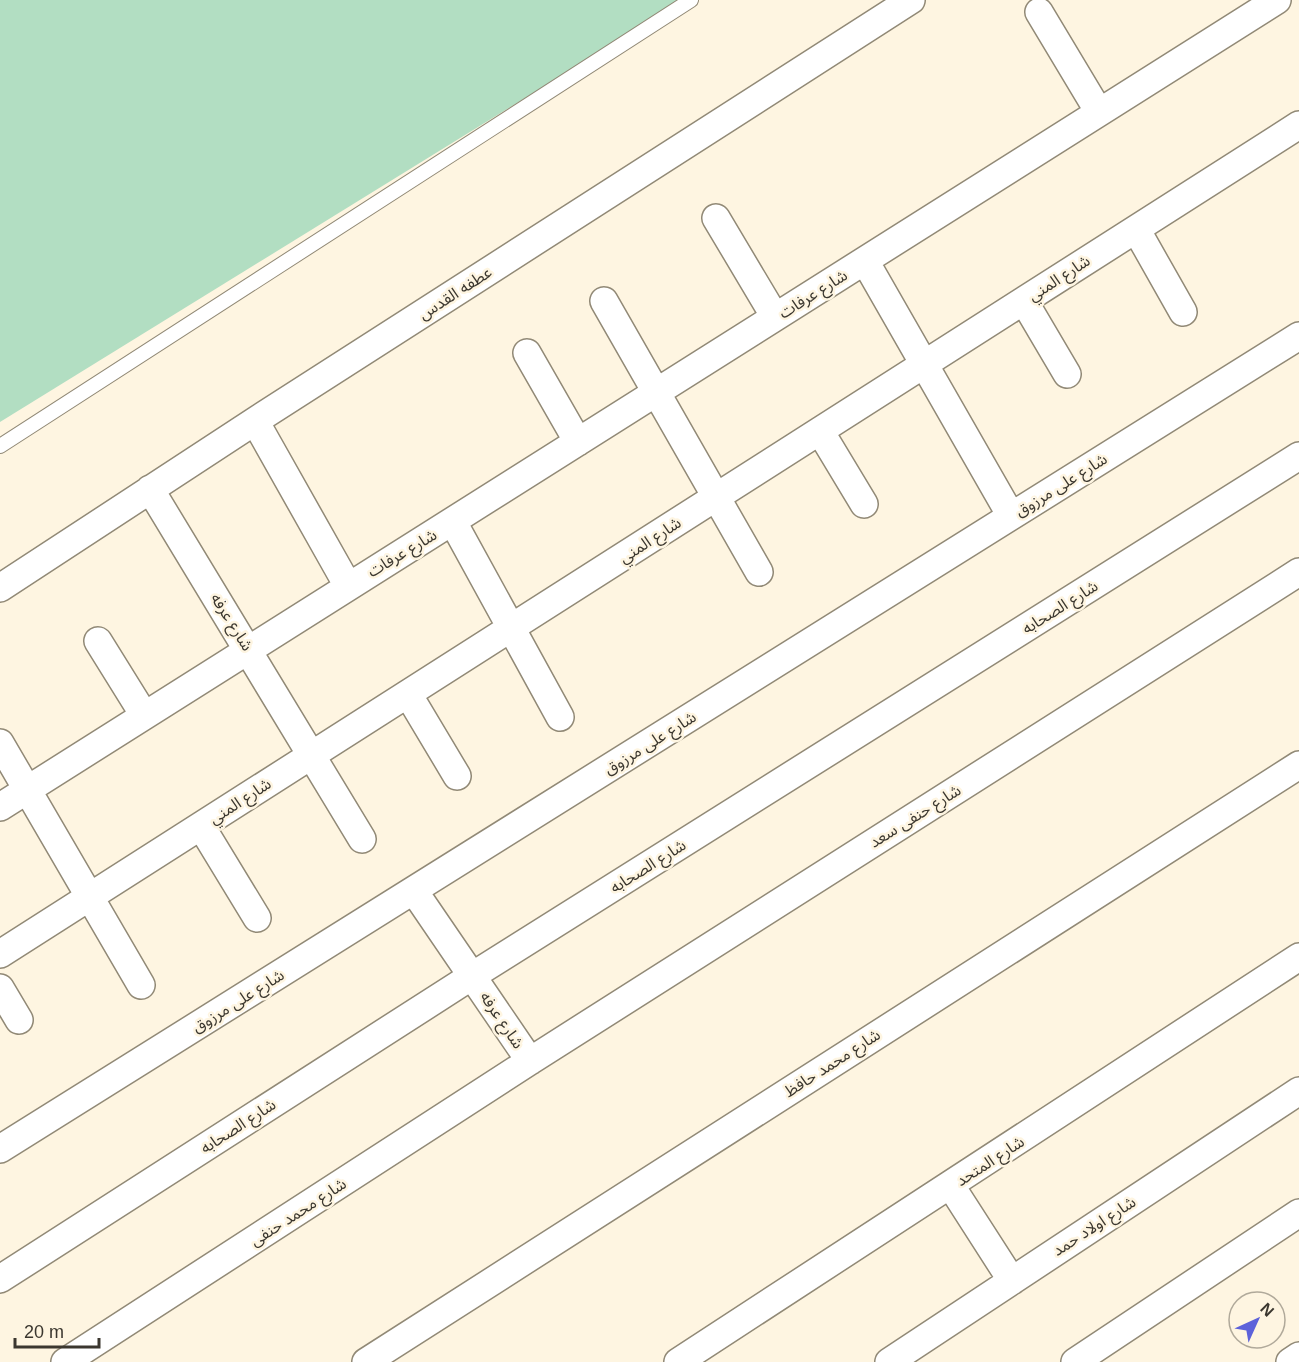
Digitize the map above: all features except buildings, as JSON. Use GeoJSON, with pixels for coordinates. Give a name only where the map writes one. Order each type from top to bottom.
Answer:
{"type":"FeatureCollection","features":[{"type":"Feature","properties":{"kind":"street","name":"عطفه القدس"},"geometry":{"type":"LineString","coordinates":[[0,588],[255,421],[911,0]]}},
{"type":"Feature","properties":{"kind":"street","name":"شارع عرفات"},"geometry":{"type":"LineString","coordinates":[[0,807],[1277,0]]}},
{"type":"Feature","properties":{"kind":"street"},"geometry":{"type":"LineString","coordinates":[[1039,12],[1100,112]]}},
{"type":"Feature","properties":{"kind":"street","name":"شارع المني"},"geometry":{"type":"LineString","coordinates":[[0,954],[1299,125]]}},
{"type":"Feature","properties":{"kind":"street"},"geometry":{"type":"LineString","coordinates":[[716,218],[775,317]]}},
{"type":"Feature","properties":{"kind":"street"},"geometry":{"type":"LineString","coordinates":[[1136,229],[1184,312]]}},
{"type":"Feature","properties":{"kind":"street"},"geometry":{"type":"LineString","coordinates":[[865,261],[1011,516]]}},
{"type":"Feature","properties":{"kind":"street"},"geometry":{"type":"LineString","coordinates":[[1024,301],[1067,375]]}},
{"type":"Feature","properties":{"kind":"street"},"geometry":{"type":"LineString","coordinates":[[603,302],[759,572]]}},
{"type":"Feature","properties":{"kind":"street","name":"شارع على مرزوق"},"geometry":{"type":"LineString","coordinates":[[0,1149],[1299,336]]}},
{"type":"Feature","properties":{"kind":"street"},"geometry":{"type":"LineString","coordinates":[[527,353],[578,442]]}},
{"type":"Feature","properties":{"kind":"street"},"geometry":{"type":"LineString","coordinates":[[255,421],[348,586]]}},
{"type":"Feature","properties":{"kind":"street"},"geometry":{"type":"LineString","coordinates":[[820,431],[864,504]]}},
{"type":"Feature","properties":{"kind":"street","name":"شارع الصحابه"},"geometry":{"type":"LineString","coordinates":[[0,1279],[472,976],[1299,456]]}},
{"type":"Feature","properties":{"kind":"street","name":"شارع عرفه"},"geometry":{"type":"LineString","coordinates":[[150,489],[362,838]]}},
{"type":"Feature","properties":{"kind":"street"},"geometry":{"type":"LineString","coordinates":[[453,522],[560,717]]}},
{"type":"Feature","properties":{"kind":"street","name":"شارع حنفى سعد"},"geometry":{"type":"LineString","coordinates":[[530,1061],[1299,572]]}},
{"type":"Feature","properties":{"kind":"street"},"geometry":{"type":"LineString","coordinates":[[98,641],[144,715]]}},
{"type":"Feature","properties":{"kind":"street"},"geometry":{"type":"LineString","coordinates":[[408,694],[457,776]]}},
{"type":"Feature","properties":{"kind":"street"},"geometry":{"type":"LineString","coordinates":[[0,743],[141,985]]}},
{"type":"Feature","properties":{"kind":"street","name":"شارع محمد حافظ"},"geometry":{"type":"LineString","coordinates":[[366,1362],[1299,765]]}},
{"type":"Feature","properties":{"kind":"street"},"geometry":{"type":"LineString","coordinates":[[201,826],[257,918]]}},
{"type":"Feature","properties":{"kind":"street","name":"شارع عرفه"},"geometry":{"type":"LineString","coordinates":[[414,891],[530,1061]]}},
{"type":"Feature","properties":{"kind":"street","name":"شارع المتحد"},"geometry":{"type":"LineString","coordinates":[[678,1362],[1299,957]]}},
{"type":"Feature","properties":{"kind":"street"},"geometry":{"type":"LineString","coordinates":[[0,988],[19,1020]]}},
{"type":"Feature","properties":{"kind":"street","name":"شارع محمد حنفى"},"geometry":{"type":"LineString","coordinates":[[66,1362],[530,1061]]}},
{"type":"Feature","properties":{"kind":"street","name":"شارع اولاد حمد"},"geometry":{"type":"LineString","coordinates":[[889,1362],[1299,1091]]}},
{"type":"Feature","properties":{"kind":"street"},"geometry":{"type":"LineString","coordinates":[[951,1186],[1012,1281]]}},
{"type":"Feature","properties":{"kind":"street"},"geometry":{"type":"LineString","coordinates":[[1075,1362],[1299,1213]]}},
{"type":"Feature","properties":{"kind":"street"},"geometry":{"type":"LineString","coordinates":[[1290,1362],[1299,1356]]}},
{"type":"Feature","properties":{"kind":"lane"},"geometry":{"type":"LineString","coordinates":[[0,446],[691,0]]}},
{"type":"Feature","properties":{"kind":"green space"},"geometry":{"type":"Polygon","coordinates":[[[0,0],[684,0],[0,422],[0,0]]]}}]}
